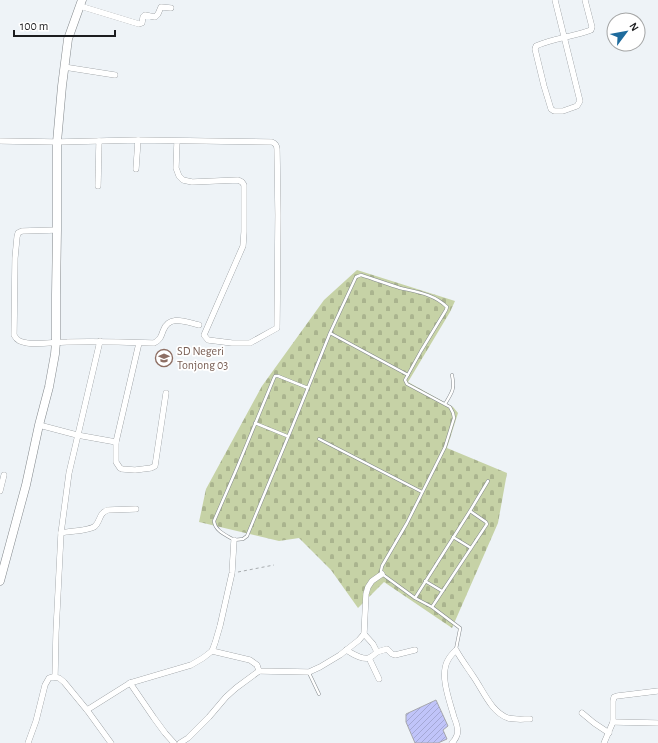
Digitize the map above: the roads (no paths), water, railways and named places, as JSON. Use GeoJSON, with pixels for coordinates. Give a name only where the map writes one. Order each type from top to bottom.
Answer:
{"type":"FeatureCollection","features":[{"type":"Feature","properties":{"kind":"street"},"geometry":{"type":"LineString","coordinates":[[555,0],[564,37],[580,101],[577,106],[556,112],[551,109],[535,49],[538,45],[564,37],[590,30],[592,29],[585,0]]}},
{"type":"Feature","properties":{"kind":"street"},"geometry":{"type":"LineString","coordinates":[[0,581],[26,485],[49,387],[56,342],[57,142],[64,67],[69,36],[81,3],[139,24],[142,24],[143,17],[145,15],[155,16],[158,14],[161,7],[171,8]]}},
{"type":"Feature","properties":{"kind":"street"},"geometry":{"type":"LineString","coordinates":[[64,67],[115,75]]}},
{"type":"Feature","properties":{"kind":"street"},"geometry":{"type":"LineString","coordinates":[[0,141],[57,142],[138,140],[272,142],[276,144],[278,215],[277,328],[250,343],[232,343],[208,340],[204,335],[242,246],[244,232],[244,185],[238,180],[185,182],[180,179],[176,168],[177,141]]}},
{"type":"Feature","properties":{"kind":"street"},"geometry":{"type":"LineString","coordinates":[[136,169],[138,140]]}},
{"type":"Feature","properties":{"kind":"street"},"geometry":{"type":"LineString","coordinates":[[98,186],[99,141]]}},
{"type":"Feature","properties":{"kind":"street"},"geometry":{"type":"LineString","coordinates":[[57,230],[22,231],[18,233],[15,258],[14,335],[19,341],[24,343],[100,341],[154,343],[160,338],[166,324],[171,321],[183,321],[199,325]]}},
{"type":"Feature","properties":{"kind":"street"},"geometry":{"type":"LineString","coordinates":[[55,677],[61,533],[69,473],[100,341]]}},
{"type":"Feature","properties":{"kind":"street"},"geometry":{"type":"LineString","coordinates":[[139,342],[116,442],[116,462],[120,468],[135,470],[153,467],[155,464],[166,393]]}},
{"type":"Feature","properties":{"kind":"street"},"geometry":{"type":"LineString","coordinates":[[39,425],[77,436],[116,442]]}},
{"type":"Feature","properties":{"kind":"street"},"geometry":{"type":"LineString","coordinates":[[0,491],[4,476]]}},
{"type":"Feature","properties":{"kind":"street"},"geometry":{"type":"LineString","coordinates":[[61,533],[91,528],[96,525],[104,511],[136,509]]}},
{"type":"Feature","properties":{"kind":"street"},"geometry":{"type":"LineString","coordinates":[[88,710],[130,683],[191,665],[212,651],[220,626],[232,573],[234,540]]}},
{"type":"Feature","properties":{"kind":"street"},"geometry":{"type":"LineString","coordinates":[[180,743],[188,738],[236,688],[259,671],[309,672],[329,663],[359,640],[364,634],[366,594],[368,587],[374,579],[382,574]]}},
{"type":"Feature","properties":{"kind":"street"},"geometry":{"type":"LineString","coordinates":[[364,634],[378,652]]}},
{"type":"Feature","properties":{"kind":"street"},"geometry":{"type":"LineString","coordinates":[[346,650],[356,656],[369,658],[378,652],[387,649],[395,655],[415,650]]}},
{"type":"Feature","properties":{"kind":"street"},"geometry":{"type":"LineString","coordinates":[[452,743],[458,732],[447,693],[445,667],[447,660],[456,650],[493,707],[508,718],[517,720],[530,719]]}},
{"type":"Feature","properties":{"kind":"street"},"geometry":{"type":"LineString","coordinates":[[212,651],[250,660],[257,665],[259,671]]}},
{"type":"Feature","properties":{"kind":"street"},"geometry":{"type":"LineString","coordinates":[[369,658],[379,679]]}},
{"type":"Feature","properties":{"kind":"street"},"geometry":{"type":"LineString","coordinates":[[28,743],[36,721],[45,685],[49,678],[55,677],[64,682],[88,710],[109,742]]}},
{"type":"Feature","properties":{"kind":"street"},"geometry":{"type":"LineString","coordinates":[[130,683],[154,718],[174,743]]}},
{"type":"Feature","properties":{"kind":"street"},"geometry":{"type":"LineString","coordinates":[[604,743],[613,722],[614,697],[658,691]]}},
{"type":"Feature","properties":{"kind":"street"},"geometry":{"type":"LineString","coordinates":[[582,713],[609,733]]}},
{"type":"Feature","properties":{"kind":"street"},"geometry":{"type":"LineString","coordinates":[[613,722],[658,723]]}},
{"type":"Feature","properties":{"kind":"lane"},"geometry":{"type":"LineString","coordinates":[[308,388],[280,376],[275,376],[274,378],[214,521],[217,529],[234,540],[243,539],[246,536],[308,388],[330,333],[358,275],[429,296],[445,305],[447,308],[405,380],[407,384],[450,407],[454,418],[445,447],[407,522],[382,566],[381,571],[382,574],[415,598],[432,607],[460,628],[456,650]]}},
{"type":"Feature","properties":{"kind":"lane"},"geometry":{"type":"LineString","coordinates":[[330,333],[408,374]]}},
{"type":"Feature","properties":{"kind":"lane"},"geometry":{"type":"LineString","coordinates":[[445,404],[453,390],[454,382],[452,375]]}},
{"type":"Feature","properties":{"kind":"lane"},"geometry":{"type":"LineString","coordinates":[[255,423],[287,436]]}},
{"type":"Feature","properties":{"kind":"lane"},"geometry":{"type":"LineString","coordinates":[[319,439],[422,492]]}},
{"type":"Feature","properties":{"kind":"lane"},"geometry":{"type":"LineString","coordinates":[[415,598],[488,481]]}},
{"type":"Feature","properties":{"kind":"lane"},"geometry":{"type":"LineString","coordinates":[[432,607],[487,523],[470,511]]}},
{"type":"Feature","properties":{"kind":"lane"},"geometry":{"type":"LineString","coordinates":[[453,537],[471,548]]}},
{"type":"Feature","properties":{"kind":"lane"},"geometry":{"type":"LineString","coordinates":[[425,581],[442,591]]}},
{"type":"Feature","properties":{"kind":"lane"},"geometry":{"type":"LineString","coordinates":[[309,672],[319,694]]}},
{"type":"Feature","properties":{"kind":"place","name":"SD Negeri Tonjong 03"},"geometry":{"type":"Point","coordinates":[164,358]}}]}
